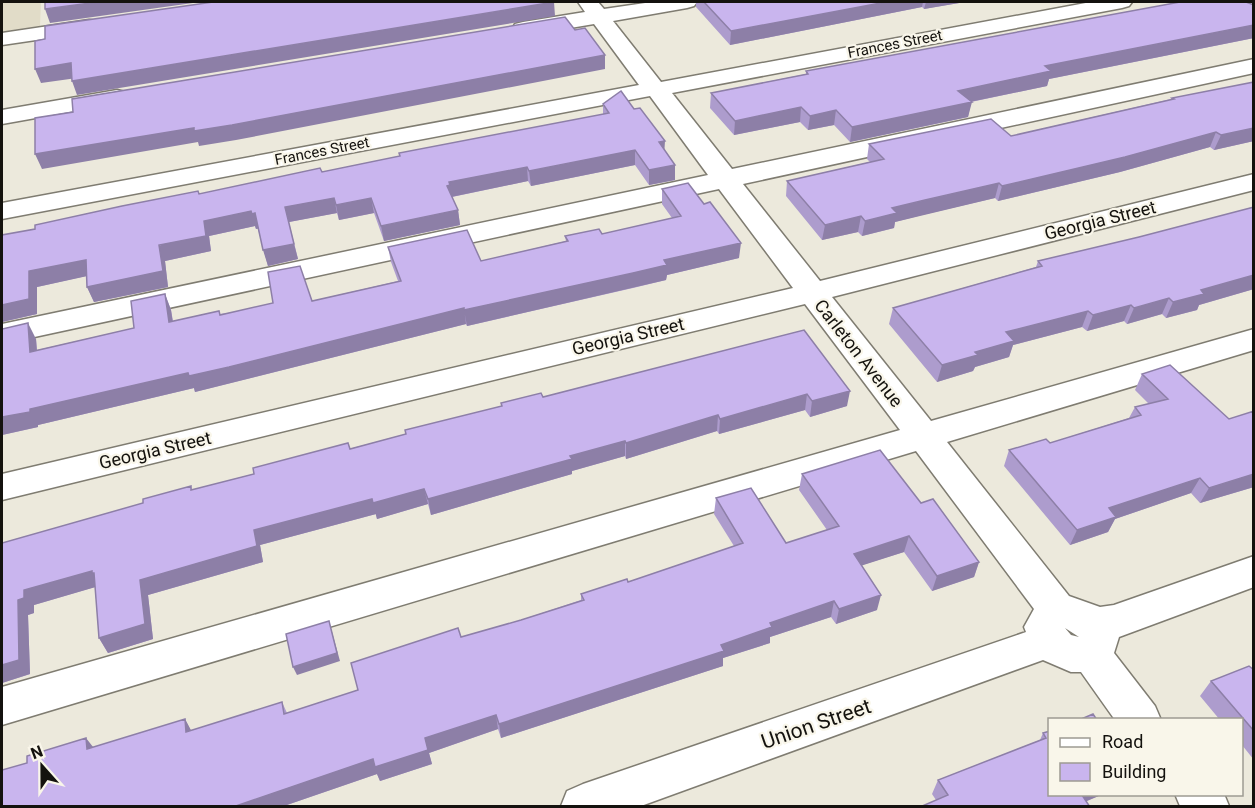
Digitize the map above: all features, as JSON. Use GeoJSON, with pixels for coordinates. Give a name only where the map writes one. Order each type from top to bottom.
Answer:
{"type":"FeatureCollection","features":[{"type":"Feature","properties":{"kind":"street"},"geometry":{"type":"LineString","coordinates":[[496,33],[593,9],[687,2]]}},
{"type":"Feature","properties":{"kind":"street","name":"Frances Street"},"geometry":{"type":"LineString","coordinates":[[2,211],[1122,2]]}},
{"type":"Feature","properties":{"kind":"street","name":"Carleton Avenue"},"geometry":{"type":"LineString","coordinates":[[593,9],[923,436],[1054,626]]}},
{"type":"Feature","properties":{"kind":"street"},"geometry":{"type":"LineString","coordinates":[[2,39],[112,23]]}},
{"type":"Feature","properties":{"kind":"street"},"geometry":{"type":"LineString","coordinates":[[2,334],[1254,66]]}},
{"type":"Feature","properties":{"kind":"street"},"geometry":{"type":"LineString","coordinates":[[2,117],[143,93]]}},
{"type":"Feature","properties":{"kind":"street","name":"Georgia Street"},"geometry":{"type":"LineString","coordinates":[[2,487],[812,292],[1254,182]]}},
{"type":"Feature","properties":{"kind":"street"},"geometry":{"type":"LineString","coordinates":[[2,706],[1254,339]]}},
{"type":"Feature","properties":{"kind":"street"},"geometry":{"type":"LineString","coordinates":[[1092,639],[1114,622],[1254,571]]}},
{"type":"Feature","properties":{"kind":"street"},"geometry":{"type":"LineString","coordinates":[[1054,626],[1073,612],[1092,639],[1139,718]]}},
{"type":"Feature","properties":{"kind":"street","name":"Union Street"},"geometry":{"type":"LineString","coordinates":[[583,807],[1054,626]]}},
{"type":"Feature","properties":{"kind":"shaded area"},"geometry":{"type":"Polygon","coordinates":[[[2,2],[41,2],[40,26],[2,32],[2,2]]]}},
{"type":"Feature","properties":{"kind":"building"},"geometry":{"type":"Polygon","coordinates":[[[45,2],[98,2],[45,9],[45,2]]]}},
{"type":"Feature","properties":{"kind":"building"},"geometry":{"type":"Polygon","coordinates":[[[213,2],[554,2],[72,81],[71,63],[35,69],[35,41],[45,39],[45,26],[213,2]]]}},
{"type":"Feature","properties":{"kind":"building"},"geometry":{"type":"Polygon","coordinates":[[[704,2],[886,2],[731,31],[704,2]]]}},
{"type":"Feature","properties":{"kind":"building"},"geometry":{"type":"Polygon","coordinates":[[[1180,2],[1246,2],[1254,5],[1254,25],[1045,66],[1051,71],[958,91],[972,102],[852,127],[836,110],[810,116],[801,107],[735,121],[711,93],[808,74],[806,71],[1180,2]]]}},
{"type":"Feature","properties":{"kind":"building"},"geometry":{"type":"Polygon","coordinates":[[[565,17],[575,30],[585,28],[605,55],[232,125],[194,131],[194,128],[35,154],[35,118],[73,112],[72,99],[565,17]]]}},
{"type":"Feature","properties":{"kind":"building"},"geometry":{"type":"Polygon","coordinates":[[[1254,82],[1254,128],[1221,135],[1216,132],[1125,157],[1002,186],[999,183],[925,200],[892,208],[897,213],[865,221],[861,216],[825,225],[787,181],[884,159],[869,144],[991,119],[1011,136],[1174,99],[1172,98],[1254,82]]]}},
{"type":"Feature","properties":{"kind":"building"},"geometry":{"type":"Polygon","coordinates":[[[621,91],[634,109],[640,108],[665,141],[659,142],[675,165],[649,170],[635,150],[529,171],[527,167],[449,182],[450,185],[447,186],[458,210],[381,226],[371,198],[336,205],[334,198],[285,207],[294,244],[263,250],[255,213],[252,214],[251,211],[204,221],[206,236],[159,245],[163,271],[87,287],[86,260],[29,271],[29,299],[2,305],[2,235],[35,229],[35,225],[122,206],[198,191],[199,194],[320,168],[322,172],[400,156],[399,153],[609,113],[603,104],[621,91]]]}},
{"type":"Feature","properties":{"kind":"building"},"geometry":{"type":"Polygon","coordinates":[[[688,183],[704,204],[710,202],[741,243],[664,260],[667,265],[464,310],[464,308],[229,367],[189,376],[188,373],[2,417],[2,329],[28,323],[30,352],[134,328],[131,301],[165,294],[169,322],[219,311],[220,315],[273,303],[268,272],[300,266],[312,301],[401,281],[388,247],[467,230],[481,261],[568,241],[565,236],[599,229],[602,234],[681,216],[662,189],[688,183]]]}},
{"type":"Feature","properties":{"kind":"building"},"geometry":{"type":"Polygon","coordinates":[[[1254,207],[1254,275],[1201,290],[1204,294],[1173,302],[1169,298],[1134,308],[1131,305],[1093,315],[1088,311],[1006,332],[1014,341],[975,352],[978,355],[942,365],[893,308],[1042,266],[1038,261],[1254,207]]]}},
{"type":"Feature","properties":{"kind":"building"},"geometry":{"type":"Polygon","coordinates":[[[804,330],[850,391],[812,401],[807,394],[720,419],[718,415],[428,499],[424,489],[373,503],[372,499],[254,530],[257,546],[140,580],[145,624],[99,638],[92,571],[24,590],[24,598],[18,600],[19,660],[2,665],[2,543],[143,503],[143,499],[191,486],[191,490],[254,474],[253,468],[348,443],[350,449],[406,434],[405,430],[502,406],[501,403],[541,393],[543,397],[804,330]]]}},
{"type":"Feature","properties":{"kind":"building"},"geometry":{"type":"Polygon","coordinates":[[[1170,365],[1229,419],[1254,411],[1254,474],[1209,488],[1200,478],[1109,508],[1116,517],[1077,530],[1009,450],[1046,439],[1050,443],[1141,415],[1135,407],[1168,399],[1142,374],[1170,365]]]}},
{"type":"Feature","properties":{"kind":"building"},"geometry":{"type":"Polygon","coordinates":[[[880,450],[921,503],[933,499],[979,562],[937,576],[909,536],[854,554],[881,595],[839,609],[834,601],[770,623],[772,627],[721,645],[724,651],[499,724],[496,715],[425,738],[428,750],[375,767],[373,759],[233,807],[2,807],[2,770],[27,763],[27,756],[86,738],[87,749],[185,719],[186,732],[282,702],[284,714],[358,690],[351,663],[458,628],[461,637],[521,620],[584,600],[581,594],[627,579],[628,582],[743,543],[716,498],[751,488],[786,543],[839,526],[802,474],[880,450]]]}},
{"type":"Feature","properties":{"kind":"building"},"geometry":{"type":"Polygon","coordinates":[[[329,621],[337,653],[293,667],[286,634],[329,621]]]}},
{"type":"Feature","properties":{"kind":"building"},"geometry":{"type":"Polygon","coordinates":[[[1249,666],[1254,670],[1254,731],[1243,718],[1211,681],[1249,666]]]}},
{"type":"Feature","properties":{"kind":"building"},"geometry":{"type":"Polygon","coordinates":[[[1093,714],[1096,718],[1084,718],[1093,714]]]}},
{"type":"Feature","properties":{"kind":"building"},"geometry":{"type":"Polygon","coordinates":[[[1048,732],[1048,796],[1083,796],[1090,807],[920,807],[948,795],[938,780],[1046,738],[1043,733],[1048,732]]]}}]}
